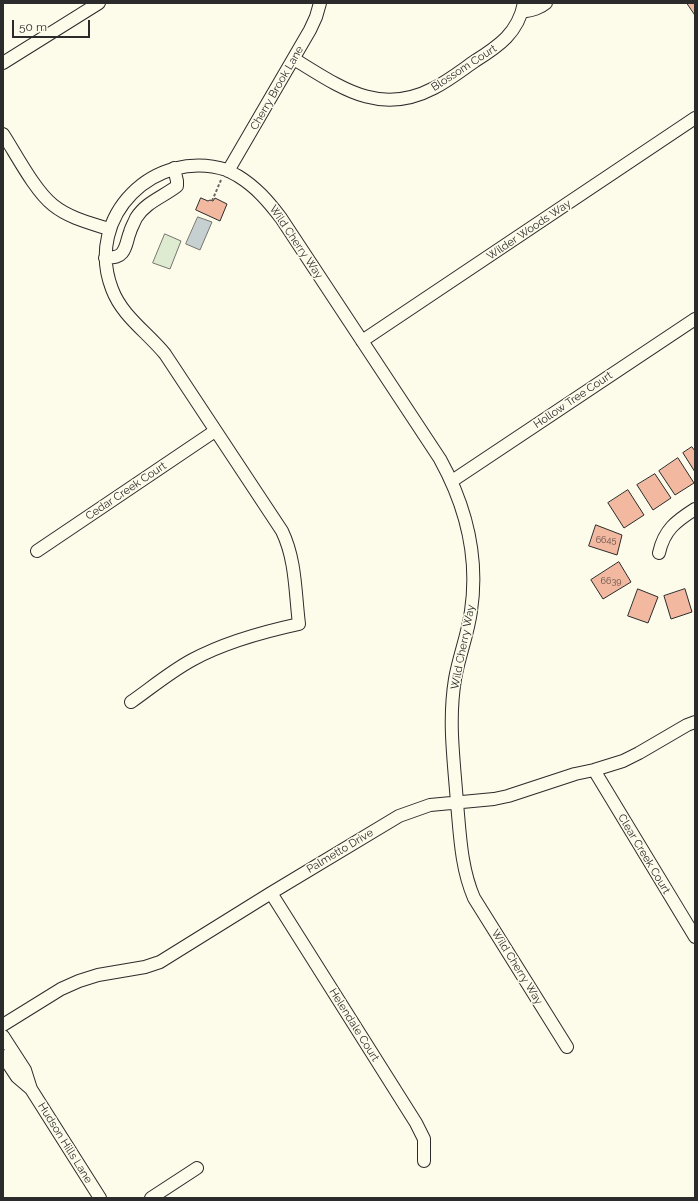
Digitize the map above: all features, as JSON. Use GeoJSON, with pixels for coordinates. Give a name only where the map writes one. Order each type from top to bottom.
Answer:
{"type":"FeatureCollection","features":[{"type":"Feature","properties":{"kind":"street"},"geometry":{"type":"LineString","coordinates":[[3,63],[99,3]]}},
{"type":"Feature","properties":{"kind":"street","name":"Cherry Brook Lane"},"geometry":{"type":"LineString","coordinates":[[225,174],[294,59],[310,30],[320,3]]}},
{"type":"Feature","properties":{"kind":"street"},"geometry":{"type":"LineString","coordinates":[[523,7],[535,9],[546,3]]}},
{"type":"Feature","properties":{"kind":"street","name":"Blossom Court"},"geometry":{"type":"LineString","coordinates":[[294,59],[343,89],[359,95],[374,98],[404,99],[420,95],[435,88],[499,46],[516,26],[523,7]]}},
{"type":"Feature","properties":{"kind":"street","name":"Wilder Woods Way"},"geometry":{"type":"LineString","coordinates":[[362,341],[695,118]]}},
{"type":"Feature","properties":{"kind":"street"},"geometry":{"type":"LineString","coordinates":[[3,134],[41,193],[52,205],[79,220],[110,229]]}},
{"type":"Feature","properties":{"kind":"street","name":"Wild Cherry Way"},"geometry":{"type":"LineString","coordinates":[[131,702],[191,660],[212,650],[230,642],[271,630],[299,624],[295,573],[287,542],[282,531],[165,354],[128,315],[118,301],[107,272],[105,258],[106,242],[110,229],[115,216],[133,192],[144,182],[174,168],[196,166],[214,168],[253,186],[267,199],[440,459],[452,481],[465,519],[471,544],[473,572],[471,610],[468,628],[455,678],[451,712],[452,750],[462,859],[469,886],[482,911],[567,1047]]}},
{"type":"Feature","properties":{"kind":"street"},"geometry":{"type":"LineString","coordinates":[[105,258],[117,257],[123,253],[130,232],[137,218],[146,207],[157,198],[177,186],[174,168]]}},
{"type":"Feature","properties":{"kind":"street","name":"Hollow Tree Court"},"geometry":{"type":"LineString","coordinates":[[452,481],[695,319]]}},
{"type":"Feature","properties":{"kind":"street","name":"Cedar Creek Court"},"geometry":{"type":"LineString","coordinates":[[37,552],[215,430]]}},
{"type":"Feature","properties":{"kind":"street"},"geometry":{"type":"LineString","coordinates":[[658,553],[664,537],[669,529],[695,509]]}},
{"type":"Feature","properties":{"kind":"street","name":"Palmetto Drive"},"geometry":{"type":"LineString","coordinates":[[3,1025],[61,990],[79,981],[98,975],[138,969],[160,962],[270,893],[399,816],[430,805],[494,799],[508,796],[575,774],[623,761],[639,754],[670,734],[695,722]]}},
{"type":"Feature","properties":{"kind":"street","name":"Clear Creek Court"},"geometry":{"type":"LineString","coordinates":[[594,770],[695,937]]}},
{"type":"Feature","properties":{"kind":"street","name":"Helendale Court"},"geometry":{"type":"LineString","coordinates":[[270,893],[416,1123],[424,1139],[424,1161]]}},
{"type":"Feature","properties":{"kind":"street","name":"Hudson Hills Lane"},"geometry":{"type":"LineString","coordinates":[[3,1036],[25,1070],[31,1089],[100,1198]]}},
{"type":"Feature","properties":{"kind":"street","name":"Hudson Hills Lane"},"geometry":{"type":"LineString","coordinates":[[3,1056],[17,1078],[31,1089]]}},
{"type":"Feature","properties":{"kind":"street"},"geometry":{"type":"LineString","coordinates":[[151,1198],[197,1168]]}},
{"type":"Feature","properties":{"kind":"path"},"geometry":{"type":"LineString","coordinates":[[212,200],[225,174]]}},
{"type":"Feature","properties":{"kind":"green space"},"geometry":{"type":"Polygon","coordinates":[[[165,234],[181,241],[170,269],[153,263],[165,234]]]}},
{"type":"Feature","properties":{"kind":"shaded area"},"geometry":{"type":"Polygon","coordinates":[[[198,217],[212,222],[200,250],[186,244],[198,217]]]}},
{"type":"Feature","properties":{"kind":"building"},"geometry":{"type":"Polygon","coordinates":[[[687,3],[695,3],[695,15],[687,3]]]}},
{"type":"Feature","properties":{"kind":"building"},"geometry":{"type":"Polygon","coordinates":[[[201,198],[208,201],[213,201],[215,198],[227,204],[220,221],[196,210],[201,198]]]}},
{"type":"Feature","properties":{"kind":"building"},"geometry":{"type":"Polygon","coordinates":[[[692,447],[695,451],[695,472],[683,453],[692,447]]]}},
{"type":"Feature","properties":{"kind":"building"},"geometry":{"type":"Polygon","coordinates":[[[678,458],[694,483],[675,495],[659,471],[678,458]]]}},
{"type":"Feature","properties":{"kind":"building"},"geometry":{"type":"Polygon","coordinates":[[[655,474],[671,498],[653,510],[637,485],[655,474]]]}},
{"type":"Feature","properties":{"kind":"building"},"geometry":{"type":"Polygon","coordinates":[[[628,490],[644,515],[624,528],[608,503],[628,490]]]}},
{"type":"Feature","properties":{"kind":"building"},"geometry":{"type":"Polygon","coordinates":[[[596,525],[622,535],[617,555],[589,546],[596,525]]]}},
{"type":"Feature","properties":{"kind":"building"},"geometry":{"type":"Polygon","coordinates":[[[619,562],[631,582],[603,599],[591,580],[619,562]]]}},
{"type":"Feature","properties":{"kind":"building"},"geometry":{"type":"Polygon","coordinates":[[[638,589],[658,597],[648,623],[628,616],[638,589]]]}},
{"type":"Feature","properties":{"kind":"building"},"geometry":{"type":"Polygon","coordinates":[[[685,589],[692,612],[671,619],[664,596],[685,589]]]}}]}
